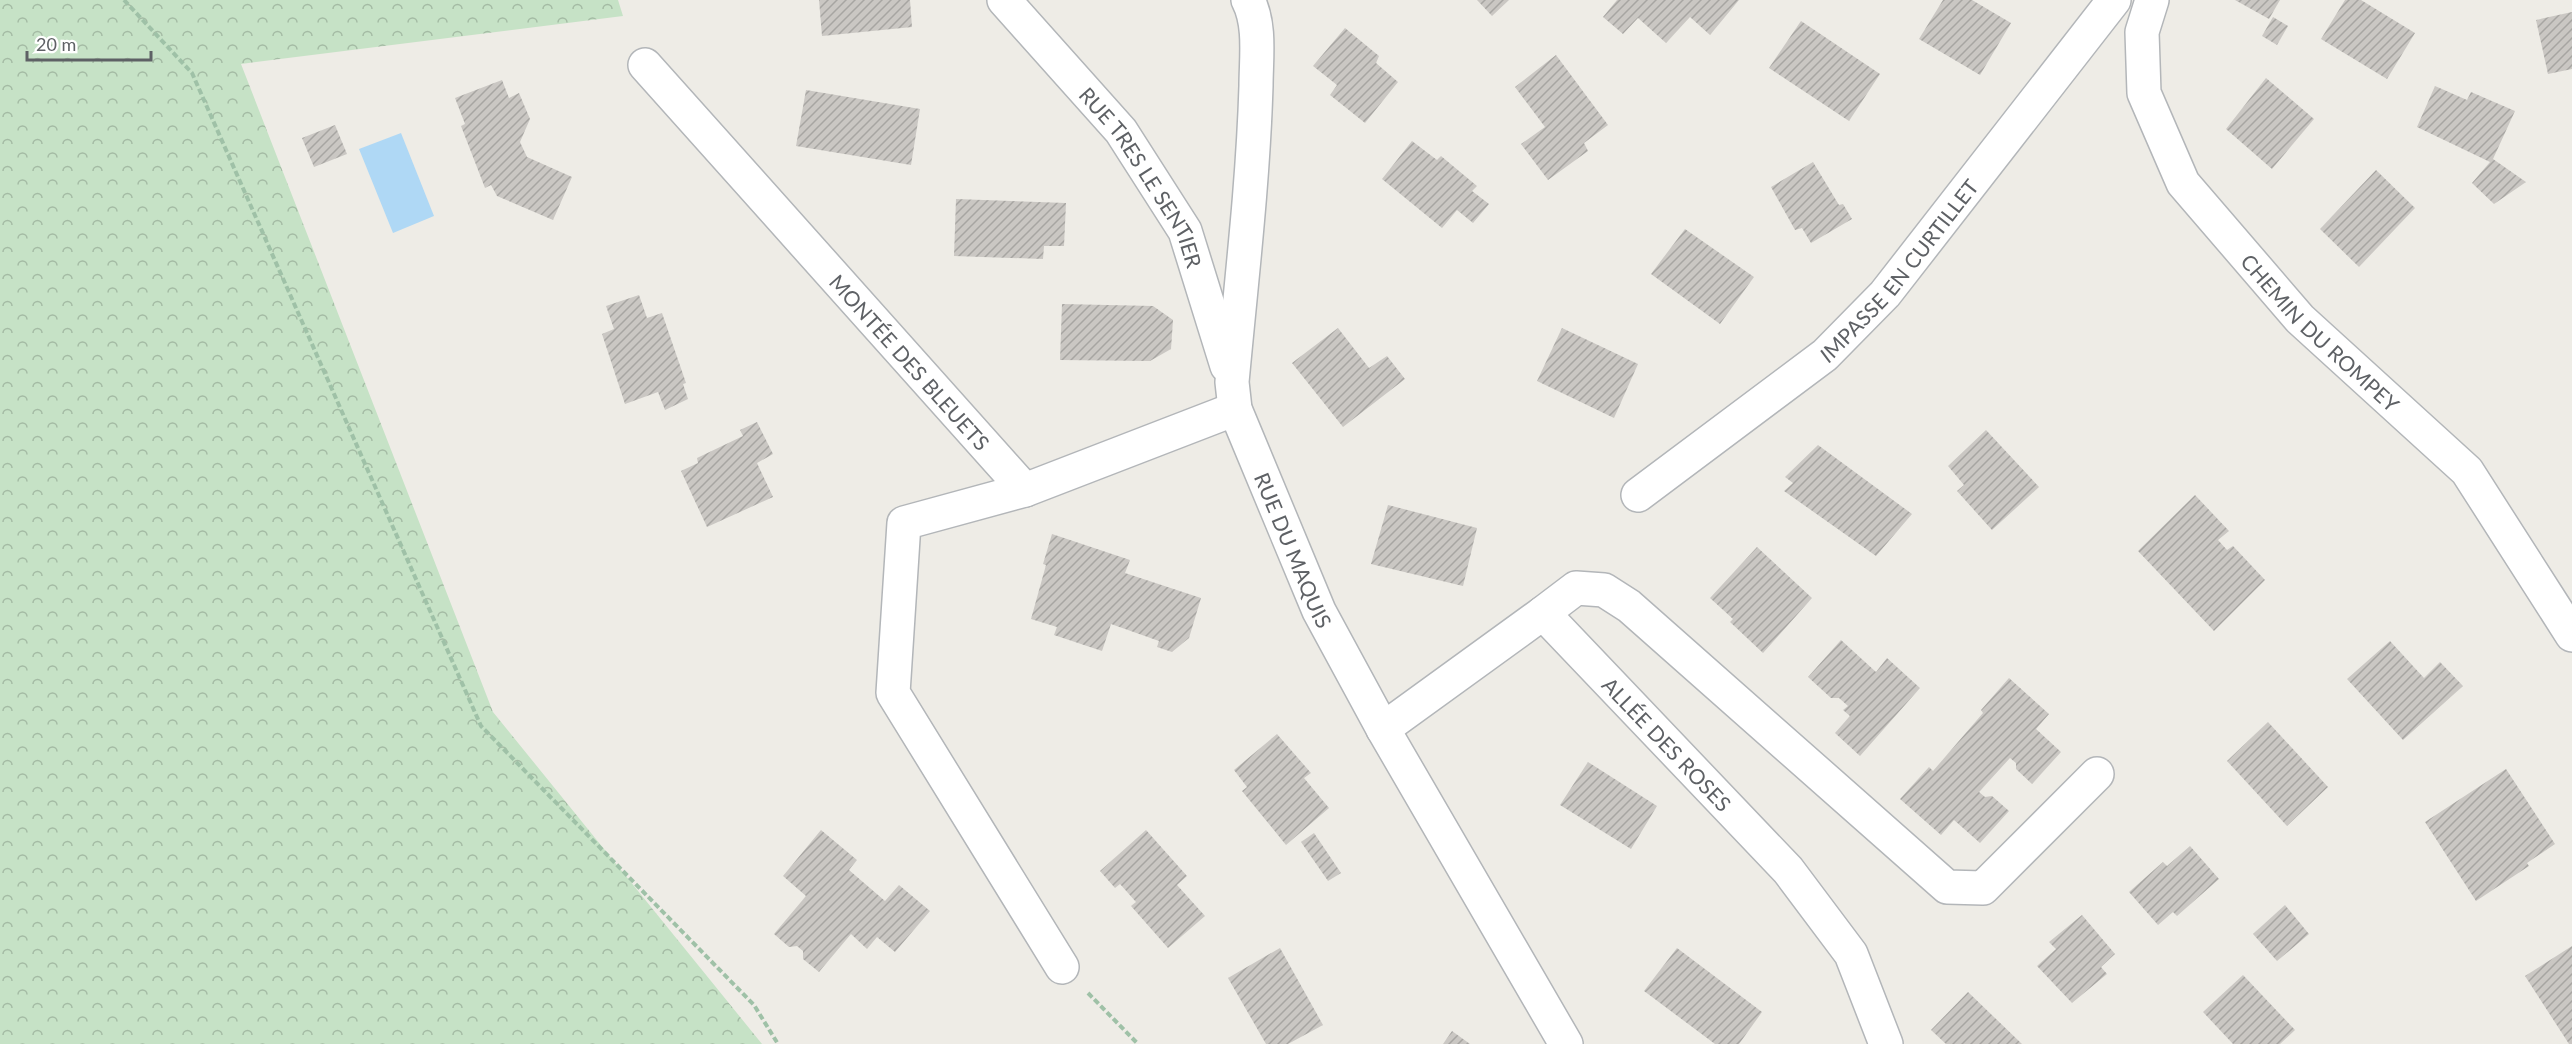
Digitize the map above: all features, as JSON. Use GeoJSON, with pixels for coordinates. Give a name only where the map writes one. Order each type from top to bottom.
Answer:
{"type":"FeatureCollection","features":[{"type":"Feature","properties":{"kind":"street","name":"RUE TRES LE SENTIER"},"geometry":{"type":"LineString","coordinates":[[1004,0],[1121,131],[1185,231],[1233,396]]}},
{"type":"Feature","properties":{"kind":"street","name":"RUE DU MAQUIS"},"geometry":{"type":"LineString","coordinates":[[1248,0],[1252,6],[1257,41],[1254,140],[1233,396],[1318,610],[1383,729],[1566,1044]]}},
{"type":"Feature","properties":{"kind":"street","name":"IMPASSE EN CURTILLET"},"geometry":{"type":"LineString","coordinates":[[1638,495],[1825,355],[1885,294],[2114,0]]}},
{"type":"Feature","properties":{"kind":"street","name":"CHEMIN DU ROMPEY"},"geometry":{"type":"LineString","coordinates":[[2152,0],[2142,32],[2144,93],[2183,183],[2300,319],[2467,471],[2572,635]]}},
{"type":"Feature","properties":{"kind":"street","name":"MONTÉE DES BLEUETS"},"geometry":{"type":"LineString","coordinates":[[645,65],[1025,490]]}},
{"type":"Feature","properties":{"kind":"street"},"geometry":{"type":"LineString","coordinates":[[1062,967],[893,693],[904,523],[1025,490],[1233,396]]}},
{"type":"Feature","properties":{"kind":"street"},"geometry":{"type":"LineString","coordinates":[[1383,729],[1576,588],[1604,590],[1629,606],[1947,887],[1983,888],[2097,774]]}},
{"type":"Feature","properties":{"kind":"street","name":"ALLÉE DES ROSES"},"geometry":{"type":"LineString","coordinates":[[1543,613],[1788,870],[1851,954],[1886,1044]]}},
{"type":"Feature","properties":{"kind":"path"},"geometry":{"type":"LineString","coordinates":[[124,0],[192,73],[482,726],[754,1005],[778,1044]]}},
{"type":"Feature","properties":{"kind":"path"},"geometry":{"type":"LineString","coordinates":[[1062,967],[1138,1044]]}},
{"type":"Feature","properties":{"kind":"green space"},"geometry":{"type":"Polygon","coordinates":[[[0,0],[618,0],[623,16],[241,64],[493,712],[762,1044],[0,1044],[0,0]]]}},
{"type":"Feature","properties":{"kind":"water"},"geometry":{"type":"Polygon","coordinates":[[[401,133],[434,216],[393,233],[359,149],[401,133]]]}},
{"type":"Feature","properties":{"kind":"building"},"geometry":{"type":"Polygon","coordinates":[[[819,0],[910,0],[912,27],[822,36],[819,0]]]}},
{"type":"Feature","properties":{"kind":"building"},"geometry":{"type":"Polygon","coordinates":[[[1477,0],[1509,0],[1492,16],[1477,0]]]}},
{"type":"Feature","properties":{"kind":"building"},"geometry":{"type":"Polygon","coordinates":[[[1617,0],[1739,0],[1710,35],[1690,17],[1666,43],[1638,18],[1623,34],[1603,17],[1617,0]]]}},
{"type":"Feature","properties":{"kind":"building"},"geometry":{"type":"Polygon","coordinates":[[[1943,0],[1972,0],[2011,23],[1980,75],[1919,39],[1943,0]]]}},
{"type":"Feature","properties":{"kind":"building"},"geometry":{"type":"Polygon","coordinates":[[[2235,0],[2280,0],[2269,19],[2235,0]]]}},
{"type":"Feature","properties":{"kind":"building"},"geometry":{"type":"Polygon","coordinates":[[[2345,0],[2361,0],[2415,33],[2387,79],[2321,39],[2345,0]]]}},
{"type":"Feature","properties":{"kind":"building"},"geometry":{"type":"Polygon","coordinates":[[[2572,12],[2572,69],[2548,74],[2536,20],[2572,12]]]}},
{"type":"Feature","properties":{"kind":"building"},"geometry":{"type":"Polygon","coordinates":[[[2273,17],[2288,26],[2277,45],[2262,36],[2273,17]]]}},
{"type":"Feature","properties":{"kind":"building"},"geometry":{"type":"Polygon","coordinates":[[[1801,21],[1880,74],[1849,121],[1769,68],[1801,21]]]}},
{"type":"Feature","properties":{"kind":"building"},"geometry":{"type":"Polygon","coordinates":[[[1345,28],[1379,56],[1376,63],[1398,82],[1365,123],[1330,95],[1337,85],[1313,66],[1345,28]]]}},
{"type":"Feature","properties":{"kind":"building"},"geometry":{"type":"Polygon","coordinates":[[[1556,55],[1608,125],[1584,143],[1588,151],[1548,180],[1521,144],[1545,127],[1515,87],[1556,55]]]}},
{"type":"Feature","properties":{"kind":"building"},"geometry":{"type":"Polygon","coordinates":[[[2266,78],[2314,119],[2272,169],[2226,129],[2266,78]]]}},
{"type":"Feature","properties":{"kind":"building"},"geometry":{"type":"Polygon","coordinates":[[[502,80],[509,98],[519,93],[530,119],[520,142],[527,157],[572,177],[553,220],[497,196],[491,185],[485,188],[461,126],[465,124],[455,98],[502,80]]]}},
{"type":"Feature","properties":{"kind":"building"},"geometry":{"type":"Polygon","coordinates":[[[2435,86],[2467,100],[2471,92],[2515,111],[2493,159],[2526,182],[2494,204],[2472,183],[2490,162],[2417,127],[2435,86]]]}},
{"type":"Feature","properties":{"kind":"building"},"geometry":{"type":"Polygon","coordinates":[[[806,90],[920,109],[911,165],[796,146],[806,90]]]}},
{"type":"Feature","properties":{"kind":"building"},"geometry":{"type":"Polygon","coordinates":[[[335,125],[347,154],[314,167],[302,138],[335,125]]]}},
{"type":"Feature","properties":{"kind":"building"},"geometry":{"type":"Polygon","coordinates":[[[1412,141],[1437,160],[1441,156],[1477,186],[1472,191],[1489,204],[1473,223],[1457,210],[1442,228],[1382,179],[1412,141]]]}},
{"type":"Feature","properties":{"kind":"building"},"geometry":{"type":"Polygon","coordinates":[[[1813,162],[1839,205],[1843,204],[1852,219],[1811,243],[1802,228],[1795,230],[1771,187],[1813,162]]]}},
{"type":"Feature","properties":{"kind":"building"},"geometry":{"type":"Polygon","coordinates":[[[2376,170],[2415,208],[2359,267],[2320,229],[2376,170]]]}},
{"type":"Feature","properties":{"kind":"building"},"geometry":{"type":"Polygon","coordinates":[[[956,199],[1066,203],[1064,246],[1044,246],[1043,259],[954,256],[956,199]]]}},
{"type":"Feature","properties":{"kind":"building"},"geometry":{"type":"Polygon","coordinates":[[[1685,229],[1754,277],[1720,324],[1651,274],[1685,229]]]}},
{"type":"Feature","properties":{"kind":"building"},"geometry":{"type":"Polygon","coordinates":[[[639,295],[647,318],[662,313],[686,383],[683,384],[688,399],[665,410],[658,392],[625,404],[602,334],[614,329],[606,306],[639,295]]]}},
{"type":"Feature","properties":{"kind":"building"},"geometry":{"type":"Polygon","coordinates":[[[1062,304],[1153,306],[1173,320],[1171,349],[1150,361],[1060,360],[1062,304]]]}},
{"type":"Feature","properties":{"kind":"building"},"geometry":{"type":"Polygon","coordinates":[[[1338,328],[1369,368],[1387,356],[1405,379],[1343,427],[1292,363],[1338,328]]]}},
{"type":"Feature","properties":{"kind":"building"},"geometry":{"type":"Polygon","coordinates":[[[1562,328],[1638,364],[1614,418],[1537,381],[1562,328]]]}},
{"type":"Feature","properties":{"kind":"building"},"geometry":{"type":"Polygon","coordinates":[[[757,422],[773,454],[757,463],[773,497],[707,527],[681,471],[698,463],[697,458],[743,436],[740,430],[757,422]]]}},
{"type":"Feature","properties":{"kind":"building"},"geometry":{"type":"Polygon","coordinates":[[[1986,430],[2039,487],[1992,530],[1957,491],[1964,485],[1948,466],[1986,430]]]}},
{"type":"Feature","properties":{"kind":"building"},"geometry":{"type":"Polygon","coordinates":[[[1818,445],[1912,514],[1876,556],[1784,491],[1793,483],[1785,477],[1818,445]]]}},
{"type":"Feature","properties":{"kind":"building"},"geometry":{"type":"Polygon","coordinates":[[[2195,495],[2229,531],[2218,540],[2227,550],[2233,546],[2265,580],[2214,631],[2138,551],[2195,495]]]}},
{"type":"Feature","properties":{"kind":"building"},"geometry":{"type":"Polygon","coordinates":[[[1388,505],[1477,528],[1463,586],[1371,564],[1388,505]]]}},
{"type":"Feature","properties":{"kind":"building"},"geometry":{"type":"Polygon","coordinates":[[[1052,534],[1130,560],[1125,573],[1201,598],[1189,638],[1172,652],[1157,647],[1159,641],[1111,624],[1102,651],[1054,635],[1057,627],[1031,619],[1052,534]]]}},
{"type":"Feature","properties":{"kind":"building"},"geometry":{"type":"Polygon","coordinates":[[[1757,547],[1812,598],[1763,653],[1730,622],[1733,619],[1710,598],[1757,547]]]}},
{"type":"Feature","properties":{"kind":"building"},"geometry":{"type":"Polygon","coordinates":[[[1841,640],[1876,672],[1887,658],[1920,688],[1860,756],[1835,733],[1850,716],[1843,710],[1848,706],[1839,698],[1831,698],[1808,677],[1841,640]]]}},
{"type":"Feature","properties":{"kind":"building"},"geometry":{"type":"Polygon","coordinates":[[[2390,641],[2424,678],[2440,662],[2463,686],[2403,740],[2347,679],[2390,641]]]}},
{"type":"Feature","properties":{"kind":"building"},"geometry":{"type":"Polygon","coordinates":[[[2009,678],[2049,714],[2036,729],[2061,752],[2032,784],[2016,769],[2016,763],[2010,758],[1979,792],[1985,797],[1992,796],[2009,811],[1980,843],[1954,820],[1941,835],[1900,799],[1929,767],[1933,771],[1983,713],[1981,710],[2009,678]]]}},
{"type":"Feature","properties":{"kind":"building"},"geometry":{"type":"Polygon","coordinates":[[[2268,722],[2328,787],[2287,826],[2227,761],[2268,722]]]}},
{"type":"Feature","properties":{"kind":"building"},"geometry":{"type":"Polygon","coordinates":[[[1277,734],[1311,773],[1304,778],[1329,808],[1286,845],[1242,791],[1247,787],[1234,770],[1277,734]]]}},
{"type":"Feature","properties":{"kind":"building"},"geometry":{"type":"Polygon","coordinates":[[[1588,762],[1657,806],[1631,849],[1560,805],[1588,762]]]}},
{"type":"Feature","properties":{"kind":"building"},"geometry":{"type":"Polygon","coordinates":[[[2506,769],[2555,844],[2527,863],[2529,866],[2476,901],[2425,822],[2506,769]]]}},
{"type":"Feature","properties":{"kind":"building"},"geometry":{"type":"Polygon","coordinates":[[[821,830],[857,860],[849,870],[885,901],[899,885],[930,911],[895,952],[877,937],[867,949],[851,934],[819,972],[803,959],[803,951],[797,946],[789,947],[774,934],[806,896],[783,876],[821,830]]]}},
{"type":"Feature","properties":{"kind":"building"},"geometry":{"type":"Polygon","coordinates":[[[1146,830],[1187,876],[1177,885],[1205,916],[1168,948],[1131,906],[1136,902],[1120,884],[1115,888],[1100,871],[1146,830]]]}},
{"type":"Feature","properties":{"kind":"building"},"geometry":{"type":"Polygon","coordinates":[[[1314,833],[1341,873],[1328,881],[1301,842],[1314,833]]]}},
{"type":"Feature","properties":{"kind":"building"},"geometry":{"type":"Polygon","coordinates":[[[2190,846],[2219,879],[2177,916],[2173,912],[2158,925],[2129,892],[2163,862],[2167,866],[2190,846]]]}},
{"type":"Feature","properties":{"kind":"building"},"geometry":{"type":"Polygon","coordinates":[[[2285,905],[2309,934],[2277,961],[2253,934],[2285,905]]]}},
{"type":"Feature","properties":{"kind":"building"},"geometry":{"type":"Polygon","coordinates":[[[2082,915],[2115,954],[2101,967],[2107,974],[2072,1003],[2037,966],[2056,949],[2049,942],[2082,915]]]}},
{"type":"Feature","properties":{"kind":"building"},"geometry":{"type":"Polygon","coordinates":[[[2572,946],[2572,1044],[2569,1044],[2525,976],[2572,946]]]}},
{"type":"Feature","properties":{"kind":"building"},"geometry":{"type":"Polygon","coordinates":[[[1280,948],[1323,1025],[1288,1044],[1266,1044],[1228,978],[1280,948]]]}},
{"type":"Feature","properties":{"kind":"building"},"geometry":{"type":"Polygon","coordinates":[[[1677,948],[1762,1012],[1739,1044],[1715,1044],[1644,991],[1677,948]]]}},
{"type":"Feature","properties":{"kind":"building"},"geometry":{"type":"Polygon","coordinates":[[[2243,975],[2295,1030],[2280,1044],[2233,1044],[2203,1012],[2243,975]]]}},
{"type":"Feature","properties":{"kind":"building"},"geometry":{"type":"Polygon","coordinates":[[[1968,992],[2022,1044],[1946,1044],[1931,1030],[1968,992]]]}},
{"type":"Feature","properties":{"kind":"building"},"geometry":{"type":"Polygon","coordinates":[[[1452,1031],[1470,1044],[1443,1044],[1452,1031]]]}}]}
